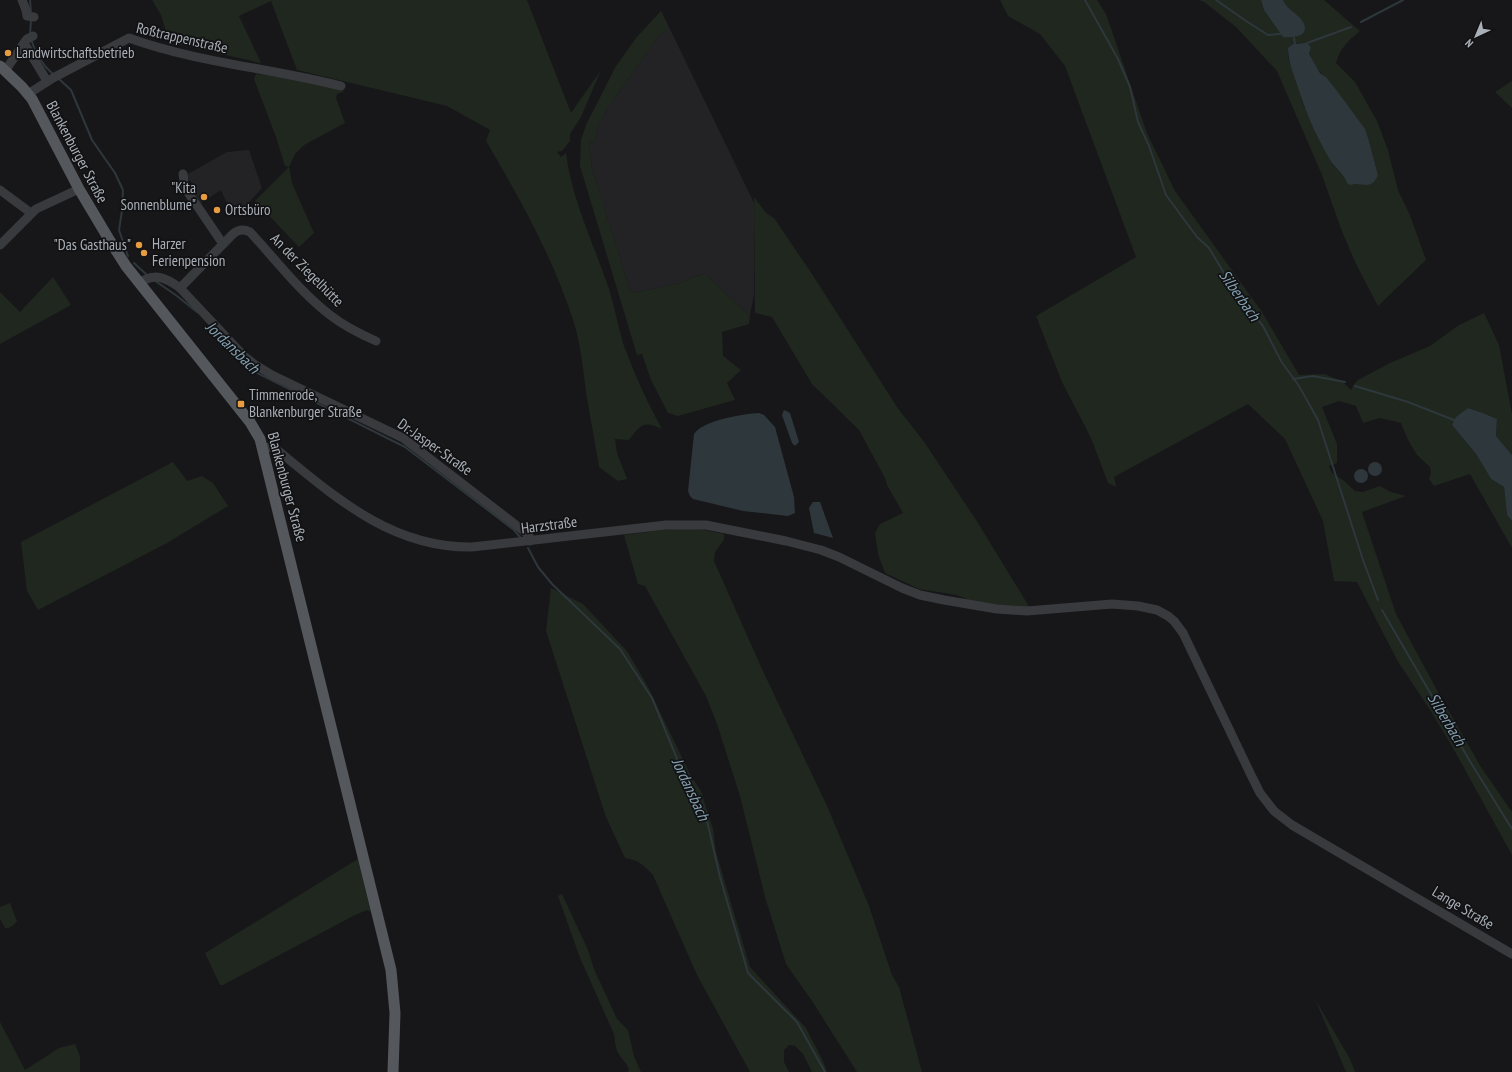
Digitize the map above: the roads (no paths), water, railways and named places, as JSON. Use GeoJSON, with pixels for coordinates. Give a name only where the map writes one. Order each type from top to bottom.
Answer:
{"type":"FeatureCollection","features":[{"type":"Feature","properties":{"kind":"main road","name":"Blankenburger Straße"},"geometry":{"type":"LineString","coordinates":[[3,68],[28,94],[79,189],[110,241],[250,422],[260,438],[391,970],[395,1013],[393,1072]]}},
{"type":"Feature","properties":{"kind":"street"},"geometry":{"type":"LineString","coordinates":[[22,0],[30,17]]}},
{"type":"Feature","properties":{"kind":"street","name":"Roßtrappenstraße"},"geometry":{"type":"LineString","coordinates":[[28,94],[53,78],[129,38],[192,56],[308,78],[341,86]]}},
{"type":"Feature","properties":{"kind":"street"},"geometry":{"type":"LineString","coordinates":[[3,68],[29,39],[53,78]]}},
{"type":"Feature","properties":{"kind":"street"},"geometry":{"type":"LineString","coordinates":[[183,174],[185,188],[223,244]]}},
{"type":"Feature","properties":{"kind":"street"},"geometry":{"type":"LineString","coordinates":[[0,245],[41,206],[79,189]]}},
{"type":"Feature","properties":{"kind":"street"},"geometry":{"type":"LineString","coordinates":[[0,190],[32,213]]}},
{"type":"Feature","properties":{"kind":"street","name":"An der Ziegelhütte"},"geometry":{"type":"LineString","coordinates":[[180,288],[237,231],[245,230],[250,232],[319,305],[342,323],[376,341]]}},
{"type":"Feature","properties":{"kind":"street","name":"Dr.-Jasper-Straße"},"geometry":{"type":"LineString","coordinates":[[142,281],[154,277],[164,278],[180,288],[254,364],[278,378],[408,441],[525,532],[529,536],[530,541]]}},
{"type":"Feature","properties":{"kind":"street","name":"Harzstraße"},"geometry":{"type":"LineString","coordinates":[[263,448],[272,447],[276,449],[328,491],[385,527],[433,545],[455,548],[472,548],[666,525],[706,525],[805,545],[835,555],[911,592],[930,598],[969,605],[1027,611],[1098,605],[1128,605],[1148,608],[1162,613],[1174,621],[1188,642],[1260,793],[1274,811],[1292,824],[1400,886]]}},
{"type":"Feature","properties":{"kind":"street","name":"Lange Straße"},"geometry":{"type":"LineString","coordinates":[[1400,886],[1512,954]]}},
{"type":"Feature","properties":{"kind":"waterway","name":"Jordansbach"},"geometry":{"type":"LineString","coordinates":[[30,0],[31,13]]}},
{"type":"Feature","properties":{"kind":"waterway","name":"Silberbach"},"geometry":{"type":"LineString","coordinates":[[1085,0],[1118,59],[1130,87],[1138,122],[1149,146],[1166,195],[1197,237],[1209,248],[1224,273],[1238,287],[1253,314],[1263,326],[1281,361],[1299,386],[1318,420],[1363,560],[1378,600]]}},
{"type":"Feature","properties":{"kind":"waterway"},"geometry":{"type":"LineString","coordinates":[[1216,0],[1268,35],[1280,34]]}},
{"type":"Feature","properties":{"kind":"waterway"},"geometry":{"type":"LineString","coordinates":[[1361,22],[1403,0]]}},
{"type":"Feature","properties":{"kind":"waterway","name":"Jordansbach"},"geometry":{"type":"LineString","coordinates":[[30,35],[31,20]]}},
{"type":"Feature","properties":{"kind":"waterway"},"geometry":{"type":"LineString","coordinates":[[1307,43],[1351,27]]}},
{"type":"Feature","properties":{"kind":"waterway"},"geometry":{"type":"LineString","coordinates":[[1294,38],[1295,44]]}},
{"type":"Feature","properties":{"kind":"waterway","name":"Jordansbach"},"geometry":{"type":"LineString","coordinates":[[31,39],[39,58],[45,67],[53,74]]}},
{"type":"Feature","properties":{"kind":"waterway","name":"Jordansbach"},"geometry":{"type":"LineString","coordinates":[[58,78],[71,90],[92,140],[115,173],[123,190],[119,230],[128,256]]}},
{"type":"Feature","properties":{"kind":"waterway","name":"Jordansbach"},"geometry":{"type":"LineString","coordinates":[[134,263],[147,275]]}},
{"type":"Feature","properties":{"kind":"waterway","name":"Jordansbach"},"geometry":{"type":"LineString","coordinates":[[154,280],[197,312]]}},
{"type":"Feature","properties":{"kind":"waterway","name":"Jordansbach"},"geometry":{"type":"LineString","coordinates":[[216,333],[233,353],[253,371],[405,447],[514,530],[520,537]]}},
{"type":"Feature","properties":{"kind":"waterway"},"geometry":{"type":"LineString","coordinates":[[1293,379],[1313,376],[1345,382]]}},
{"type":"Feature","properties":{"kind":"waterway"},"geometry":{"type":"LineString","coordinates":[[1355,386],[1408,402],[1454,420]]}},
{"type":"Feature","properties":{"kind":"waterway","name":"Jordansbach"},"geometry":{"type":"LineString","coordinates":[[528,548],[538,567],[552,584],[620,649],[652,698],[687,783],[705,812],[720,877],[748,973],[797,1022],[825,1072]]}},
{"type":"Feature","properties":{"kind":"waterway","name":"Silberbach"},"geometry":{"type":"LineString","coordinates":[[1382,610],[1471,763],[1512,829]]}},
{"type":"Feature","properties":{"kind":"place","name":"Landwirtschaftsbetrieb"},"geometry":{"type":"Point","coordinates":[8,53]}},
{"type":"Feature","properties":{"kind":"place","name":"\"Kita Sonnenblume\""},"geometry":{"type":"Point","coordinates":[204,197]}},
{"type":"Feature","properties":{"kind":"place","name":"Ortsbüro"},"geometry":{"type":"Point","coordinates":[217,210]}},
{"type":"Feature","properties":{"kind":"place","name":"\"Das Gasthaus\""},"geometry":{"type":"Point","coordinates":[139,245]}},
{"type":"Feature","properties":{"kind":"place","name":"Harzer Ferienpension"},"geometry":{"type":"Point","coordinates":[144,253]}},
{"type":"Feature","properties":{"kind":"place","name":"Timmenrode, Blankenburger Straße"},"geometry":{"type":"Point","coordinates":[241,404]}}]}
